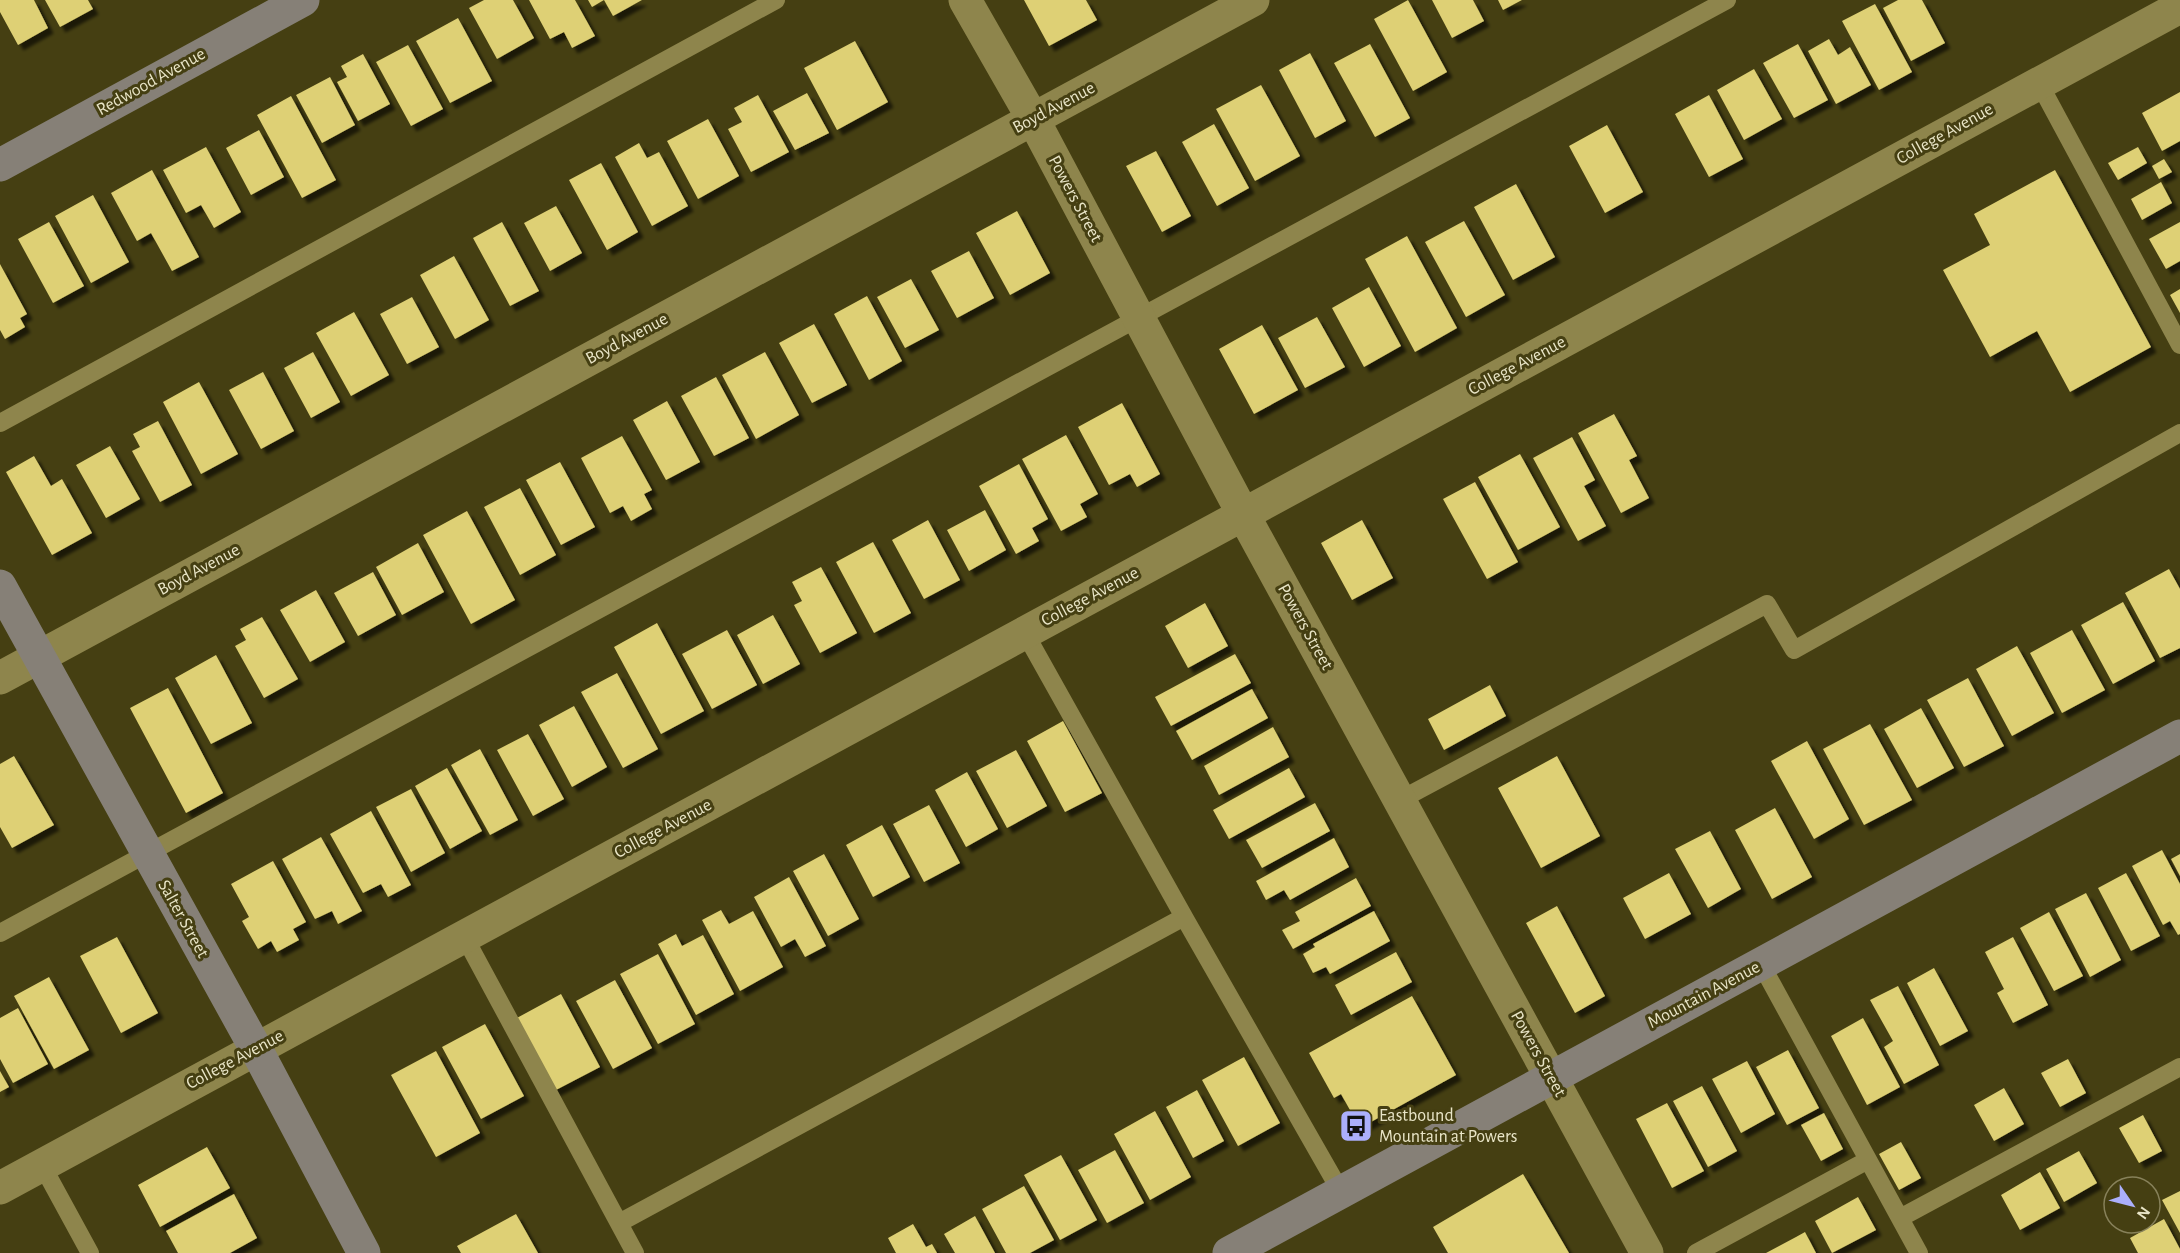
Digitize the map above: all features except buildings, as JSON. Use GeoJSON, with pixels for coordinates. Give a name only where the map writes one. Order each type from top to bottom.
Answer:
{"type":"FeatureCollection","features":[{"type":"Feature","properties":{"kind":"main road","name":"Redwood Avenue"},"geometry":{"type":"LineString","coordinates":[[0,165],[303,0]]}},
{"type":"Feature","properties":{"kind":"main road","name":"Salter Street"},"geometry":{"type":"LineString","coordinates":[[0,586],[256,1049],[364,1253]]}},
{"type":"Feature","properties":{"kind":"main road","name":"Mountain Avenue"},"geometry":{"type":"LineString","coordinates":[[1228,1253],[2180,736]]}},
{"type":"Feature","properties":{"kind":"street","name":"Powers Street"},"geometry":{"type":"LineString","coordinates":[[965,0],[1033,119],[1243,514],[1647,1253]]}},
{"type":"Feature","properties":{"kind":"street","name":"Boyd Avenue"},"geometry":{"type":"LineString","coordinates":[[0,678],[1253,0]]}},
{"type":"Feature","properties":{"kind":"street","name":"College Avenue"},"geometry":{"type":"LineString","coordinates":[[0,1188],[2180,6]]}},
{"type":"Feature","properties":{"kind":"lane"},"geometry":{"type":"LineString","coordinates":[[0,423],[776,0]]}},
{"type":"Feature","properties":{"kind":"lane"},"geometry":{"type":"LineString","coordinates":[[0,933],[1727,0]]}},
{"type":"Feature","properties":{"kind":"lane"},"geometry":{"type":"LineString","coordinates":[[2039,83],[2180,345]]}},
{"type":"Feature","properties":{"kind":"lane"},"geometry":{"type":"LineString","coordinates":[[1400,800],[1767,604],[1794,650],[2180,433]]}},
{"type":"Feature","properties":{"kind":"lane"},"geometry":{"type":"LineString","coordinates":[[1024,633],[1341,1192]]}},
{"type":"Feature","properties":{"kind":"lane"},"geometry":{"type":"LineString","coordinates":[[619,1223],[1184,916]]}},
{"type":"Feature","properties":{"kind":"lane"},"geometry":{"type":"LineString","coordinates":[[464,936],[635,1253]]}},
{"type":"Feature","properties":{"kind":"lane"},"geometry":{"type":"LineString","coordinates":[[1761,964],[1919,1253]]}},
{"type":"Feature","properties":{"kind":"lane"},"geometry":{"type":"LineString","coordinates":[[1900,1218],[2180,1067]]}},
{"type":"Feature","properties":{"kind":"lane"},"geometry":{"type":"LineString","coordinates":[[1696,1253],[1868,1160]]}},
{"type":"Feature","properties":{"kind":"lane"},"geometry":{"type":"LineString","coordinates":[[42,1165],[90,1253]]}},
{"type":"Feature","properties":{"kind":"place","name":"Eastbound Mountain at Powers"},"geometry":{"type":"Point","coordinates":[1356,1126]}}]}
